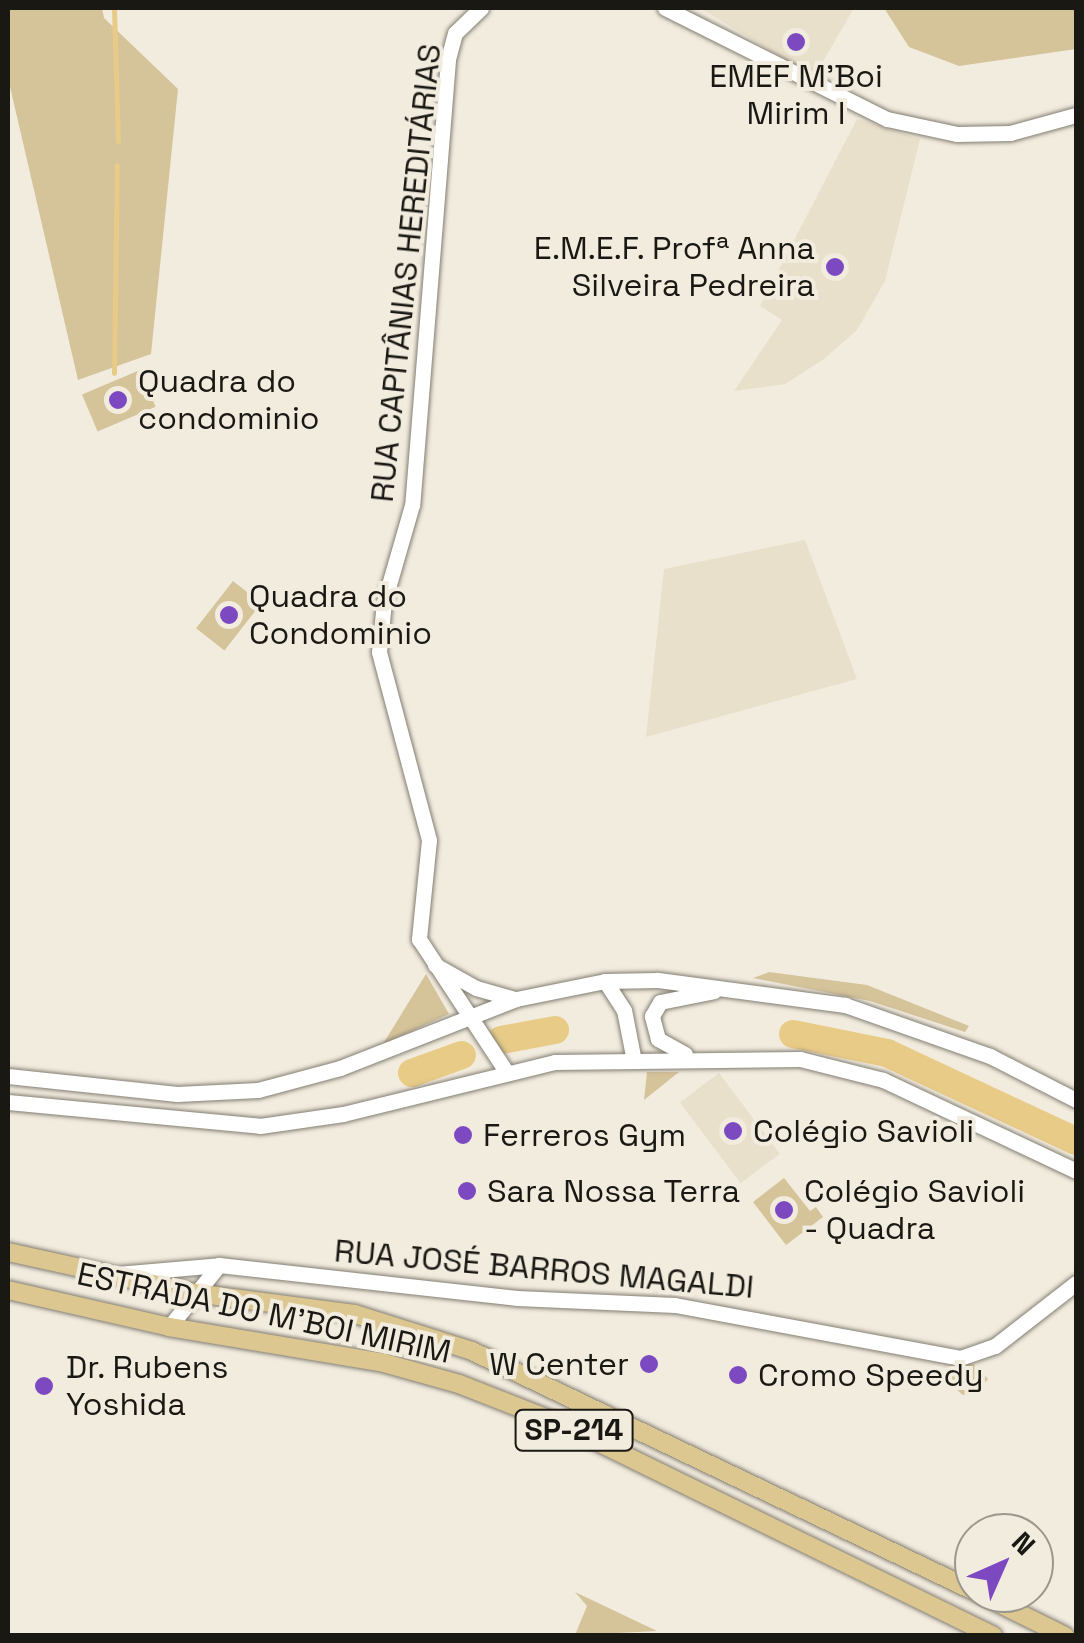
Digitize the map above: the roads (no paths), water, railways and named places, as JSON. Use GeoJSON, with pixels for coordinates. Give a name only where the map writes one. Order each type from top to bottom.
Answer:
{"type":"FeatureCollection","features":[{"type":"Feature","properties":{"kind":"main road","name":"RUA CAPITÂNIAS HEREDITÁRIAS"},"geometry":{"type":"LineString","coordinates":[[481,8],[455,33],[448,60],[412,505],[379,626],[386,684],[429,840],[416,928],[428,960],[507,1073]]}},
{"type":"Feature","properties":{"kind":"main road"},"geometry":{"type":"LineString","coordinates":[[664,8],[887,119],[958,134],[1010,133],[1076,116]]}},
{"type":"Feature","properties":{"kind":"main road"},"geometry":{"type":"LineString","coordinates":[[428,960],[460,981],[516,999]]}},
{"type":"Feature","properties":{"kind":"main road"},"geometry":{"type":"LineString","coordinates":[[605,981],[624,1010],[634,1056]]}},
{"type":"Feature","properties":{"kind":"main road"},"geometry":{"type":"LineString","coordinates":[[8,1076],[177,1094],[258,1090],[340,1068],[466,1015],[516,999],[605,981],[740,986],[882,1016],[990,1056],[1076,1100]]}},
{"type":"Feature","properties":{"kind":"main road"},"geometry":{"type":"LineString","coordinates":[[703,1060],[658,1039],[652,1026],[658,1004],[740,986]]}},
{"type":"Feature","properties":{"kind":"main road"},"geometry":{"type":"LineString","coordinates":[[8,1102],[260,1126],[343,1114],[507,1073],[634,1056],[703,1060],[781,1058],[844,1068],[947,1108],[1076,1170]]}},
{"type":"Feature","properties":{"kind":"main road","name":"ESTRADA DO M'BOI MIRIM"},"geometry":{"type":"LineString","coordinates":[[8,1252],[194,1293],[355,1314],[472,1350],[954,1581]]}},
{"type":"Feature","properties":{"kind":"main road"},"geometry":{"type":"LineString","coordinates":[[169,1328],[218,1264]]}},
{"type":"Feature","properties":{"kind":"main road","name":"RUA JOSÉ BARROS MAGALDI"},"geometry":{"type":"LineString","coordinates":[[106,1276],[218,1264],[429,1290],[741,1313],[960,1358],[995,1346],[1076,1283]]}},
{"type":"Feature","properties":{"kind":"main road","name":"ESTRADA DO M'BOI MIRIM"},"geometry":{"type":"LineString","coordinates":[[8,1290],[169,1328],[312,1348],[459,1384],[562,1424],[994,1636]]}},
{"type":"Feature","properties":{"kind":"main road"},"geometry":{"type":"LineString","coordinates":[[890,1584],[906,1573],[948,1578]]}},
{"type":"Feature","properties":{"kind":"main road","name":"ESTRADA DO M'BOI MIRIM"},"geometry":{"type":"LineString","coordinates":[[1018,1613],[1064,1636]]}},
{"type":"Feature","properties":{"kind":"waterway"},"geometry":{"type":"LineString","coordinates":[[114,8],[118,141]]}},
{"type":"Feature","properties":{"kind":"waterway"},"geometry":{"type":"LineString","coordinates":[[114,373],[117,165]]}},
{"type":"Feature","properties":{"kind":"waterway"},"geometry":{"type":"LineString","coordinates":[[501,1040],[555,1030]]}},
{"type":"Feature","properties":{"kind":"waterway"},"geometry":{"type":"LineString","coordinates":[[793,1034],[887,1053],[1076,1141]]}},
{"type":"Feature","properties":{"kind":"waterway"},"geometry":{"type":"LineString","coordinates":[[412,1073],[462,1055]]}},
{"type":"Feature","properties":{"kind":"place","name":"EMEF M'Boi Mirim I"},"geometry":{"type":"Point","coordinates":[796,42]}},
{"type":"Feature","properties":{"kind":"place","name":"E.M.E.F. Profª Anna Silveira Pedreira"},"geometry":{"type":"Point","coordinates":[835,267]}},
{"type":"Feature","properties":{"kind":"place","name":"Quadra do condominio"},"geometry":{"type":"Point","coordinates":[118,400]}},
{"type":"Feature","properties":{"kind":"place","name":"Quadra do Condominio"},"geometry":{"type":"Point","coordinates":[229,615]}},
{"type":"Feature","properties":{"kind":"place","name":"Colégio Savioli"},"geometry":{"type":"Point","coordinates":[733,1131]}},
{"type":"Feature","properties":{"kind":"place","name":"Ferreros Gym"},"geometry":{"type":"Point","coordinates":[463,1135]}},
{"type":"Feature","properties":{"kind":"place","name":"Sara Nossa Terra"},"geometry":{"type":"Point","coordinates":[467,1191]}},
{"type":"Feature","properties":{"kind":"place","name":"Colégio Savioli - Quadra"},"geometry":{"type":"Point","coordinates":[784,1210]}},
{"type":"Feature","properties":{"kind":"place","name":"W Center"},"geometry":{"type":"Point","coordinates":[649,1364]}},
{"type":"Feature","properties":{"kind":"place","name":"Cromo Speedy"},"geometry":{"type":"Point","coordinates":[738,1375]}},
{"type":"Feature","properties":{"kind":"place","name":"Dr. Rubens Yoshida"},"geometry":{"type":"Point","coordinates":[44,1386]}}]}
